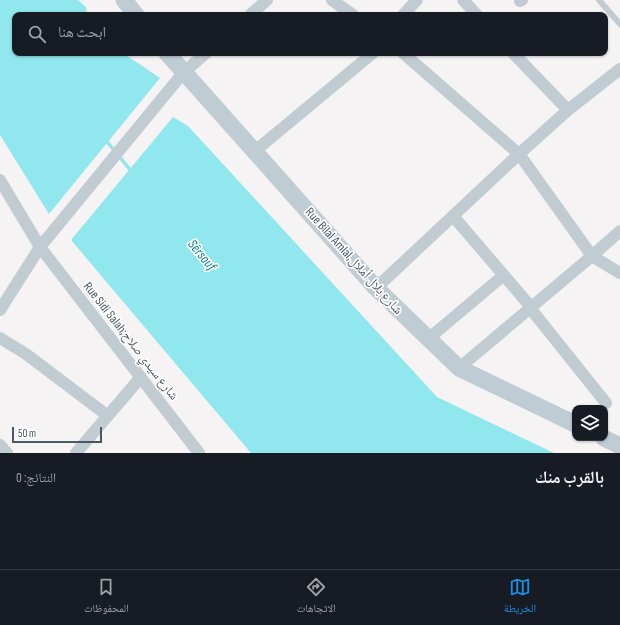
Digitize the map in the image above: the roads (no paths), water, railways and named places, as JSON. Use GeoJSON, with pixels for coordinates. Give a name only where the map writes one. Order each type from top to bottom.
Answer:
{"type":"FeatureCollection","features":[{"type":"Feature","properties":{"kind":"main road"},"geometry":{"type":"LineString","coordinates":[[124,0],[134,12]]}},
{"type":"Feature","properties":{"kind":"main road","name":"Rue Bilal Amlal,شارع بلال أملال"},"geometry":{"type":"LineString","coordinates":[[169,56],[376,288],[459,368],[572,423]]}},
{"type":"Feature","properties":{"kind":"main road"},"geometry":{"type":"LineString","coordinates":[[608,440],[620,446]]}},
{"type":"Feature","properties":{"kind":"street"},"geometry":{"type":"LineString","coordinates":[[253,12],[267,0]]}},
{"type":"Feature","properties":{"kind":"street"},"geometry":{"type":"LineString","coordinates":[[332,0],[349,12]]}},
{"type":"Feature","properties":{"kind":"street"},"geometry":{"type":"LineString","coordinates":[[406,12],[417,0]]}},
{"type":"Feature","properties":{"kind":"street"},"geometry":{"type":"LineString","coordinates":[[463,0],[474,12]]}},
{"type":"Feature","properties":{"kind":"street"},"geometry":{"type":"LineString","coordinates":[[0,310],[40,247],[183,73],[203,56]]}},
{"type":"Feature","properties":{"kind":"street"},"geometry":{"type":"LineString","coordinates":[[255,151],[370,56]]}},
{"type":"Feature","properties":{"kind":"street"},"geometry":{"type":"LineString","coordinates":[[405,56],[519,154],[592,256],[620,273]]}},
{"type":"Feature","properties":{"kind":"street"},"geometry":{"type":"LineString","coordinates":[[516,56],[568,110]]}},
{"type":"Feature","properties":{"kind":"street"},"geometry":{"type":"LineString","coordinates":[[376,288],[568,110],[620,69]]}},
{"type":"Feature","properties":{"kind":"street","name":"Rue Sidi Salah;شارع سيدي صلاح"},"geometry":{"type":"LineString","coordinates":[[0,180],[40,247],[140,377],[194,451]]}},
{"type":"Feature","properties":{"kind":"street"},"geometry":{"type":"LineString","coordinates":[[453,216],[531,308],[606,403]]}},
{"type":"Feature","properties":{"kind":"street"},"geometry":{"type":"LineString","coordinates":[[459,368],[620,231]]}},
{"type":"Feature","properties":{"kind":"street"},"geometry":{"type":"LineString","coordinates":[[428,339],[504,276]]}},
{"type":"Feature","properties":{"kind":"street"},"geometry":{"type":"LineString","coordinates":[[0,338],[26,354],[108,416]]}},
{"type":"Feature","properties":{"kind":"street"},"geometry":{"type":"LineString","coordinates":[[76,453],[140,377]]}},
{"type":"Feature","properties":{"kind":"street"},"geometry":{"type":"LineString","coordinates":[[0,445],[7,453]]}},
{"type":"Feature","properties":{"kind":"lane"},"geometry":{"type":"LineString","coordinates":[[599,0],[620,24]]}},
{"type":"Feature","properties":{"kind":"water"},"geometry":{"type":"Polygon","coordinates":[[[0,0],[78,0],[86,7],[87,12],[12,12],[12,56],[127,56],[160,78],[49,214],[0,135],[0,0]]]}},
{"type":"Feature","properties":{"kind":"water"},"geometry":{"type":"Polygon","coordinates":[[[173,117],[188,126],[437,397],[554,453],[251,453],[71,240],[173,117]]]}},
{"type":"Feature","properties":{"kind":"waterway","name":"Sêrsouf"},"geometry":{"type":"LineString","coordinates":[[104,138],[132,172]]}}]}
